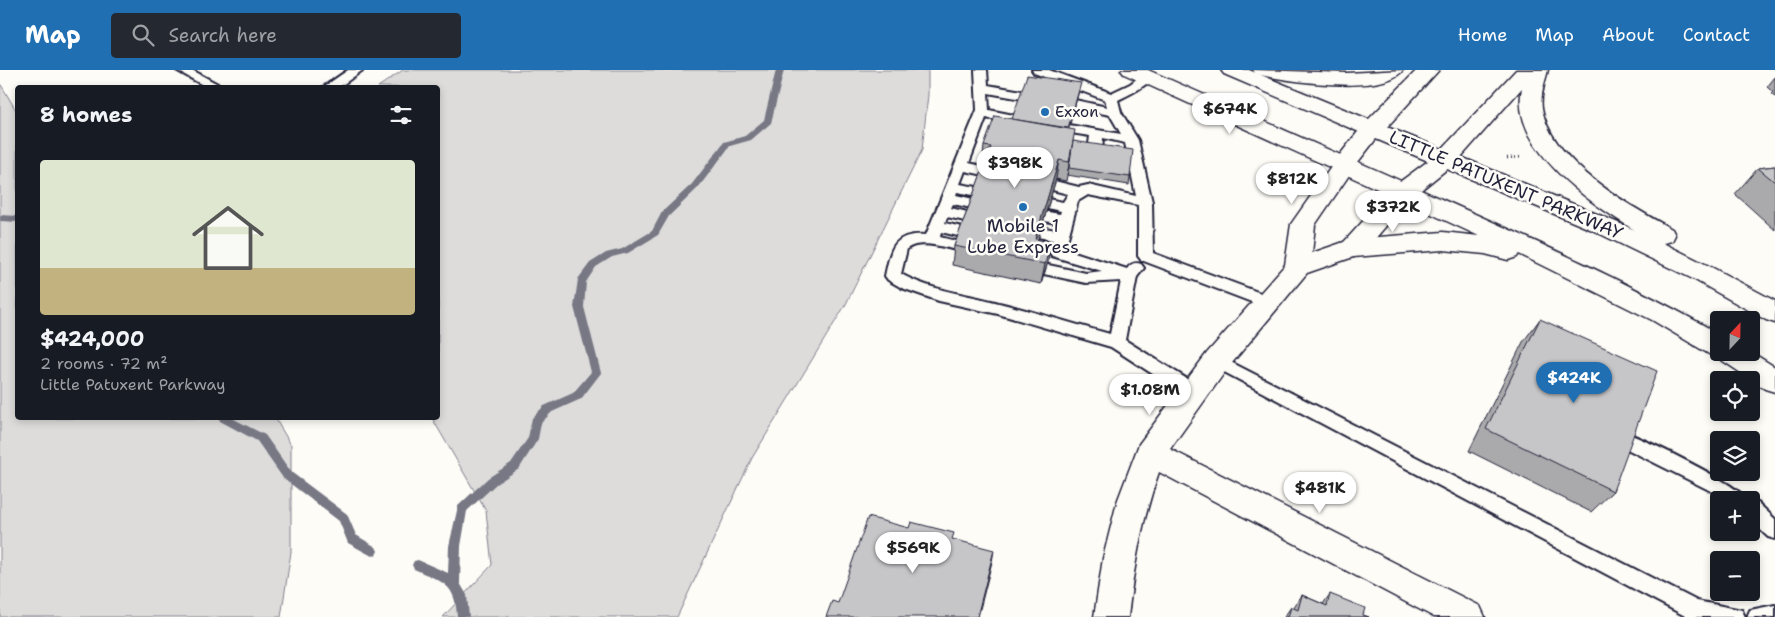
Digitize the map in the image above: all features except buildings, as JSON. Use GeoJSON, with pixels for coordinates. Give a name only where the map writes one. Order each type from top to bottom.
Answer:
{"type":"FeatureCollection","features":[{"type":"Feature","properties":{"kind":"main road","name":"LITTLE PATUXENT PARKWAY"},"geometry":{"type":"LineString","coordinates":[[1231,70],[1599,222],[1704,274],[1775,313]]}},
{"type":"Feature","properties":{"kind":"main road"},"geometry":{"type":"LineString","coordinates":[[1263,70],[1298,77],[1322,79],[1372,76],[1394,70]]}},
{"type":"Feature","properties":{"kind":"main road"},"geometry":{"type":"LineString","coordinates":[[1298,267],[1303,224],[1372,129],[1429,70]]}},
{"type":"Feature","properties":{"kind":"main road"},"geometry":{"type":"LineString","coordinates":[[1353,248],[1403,192],[1445,159],[1527,70]]}},
{"type":"Feature","properties":{"kind":"main road"},"geometry":{"type":"LineString","coordinates":[[1538,70],[1531,91],[1532,114],[1543,136],[1568,171],[1588,188],[1641,223],[1716,263],[1775,298]]}},
{"type":"Feature","properties":{"kind":"main road"},"geometry":{"type":"LineString","coordinates":[[1139,74],[1566,265],[1661,313],[1710,342]]}},
{"type":"Feature","properties":{"kind":"main road"},"geometry":{"type":"LineString","coordinates":[[1111,617],[1120,558],[1134,502],[1150,453],[1217,361],[1298,267],[1353,248],[1443,241],[1485,245],[1566,265]]}},
{"type":"Feature","properties":{"kind":"main road"},"geometry":{"type":"LineString","coordinates":[[1743,361],[1775,381]]}},
{"type":"Feature","properties":{"kind":"main road"},"geometry":{"type":"LineString","coordinates":[[1150,453],[1468,617]]}},
{"type":"Feature","properties":{"kind":"lane"},"geometry":{"type":"LineString","coordinates":[[182,70],[213,85]]}},
{"type":"Feature","properties":{"kind":"lane"},"geometry":{"type":"LineString","coordinates":[[333,85],[357,70]]}},
{"type":"Feature","properties":{"kind":"lane"},"geometry":{"type":"LineString","coordinates":[[934,233],[982,113],[981,70]]}},
{"type":"Feature","properties":{"kind":"lane"},"geometry":{"type":"LineString","coordinates":[[1038,70],[1113,105],[1131,140],[1145,202],[1146,256],[1130,275],[1116,342]]}},
{"type":"Feature","properties":{"kind":"lane"},"geometry":{"type":"LineString","coordinates":[[1075,104],[1113,105],[1134,86],[1139,74]]}},
{"type":"Feature","properties":{"kind":"lane"},"geometry":{"type":"LineString","coordinates":[[982,88],[1022,95]]}},
{"type":"Feature","properties":{"kind":"lane"},"geometry":{"type":"LineString","coordinates":[[982,113],[1014,119]]}},
{"type":"Feature","properties":{"kind":"lane"},"geometry":{"type":"LineString","coordinates":[[1069,129],[1131,140]]}},
{"type":"Feature","properties":{"kind":"lane"},"geometry":{"type":"LineString","coordinates":[[1095,152],[1097,133]]}},
{"type":"Feature","properties":{"kind":"lane"},"geometry":{"type":"LineString","coordinates":[[952,188],[1054,184],[1077,198]]}},
{"type":"Feature","properties":{"kind":"lane"},"geometry":{"type":"LineString","coordinates":[[952,188],[1012,198],[1077,198],[1145,202]]}},
{"type":"Feature","properties":{"kind":"lane"},"geometry":{"type":"LineString","coordinates":[[952,188],[1012,198],[1077,198]]}},
{"type":"Feature","properties":{"kind":"lane"},"geometry":{"type":"LineString","coordinates":[[952,188],[1061,236]]}},
{"type":"Feature","properties":{"kind":"lane"},"geometry":{"type":"LineString","coordinates":[[1077,198],[1061,236],[1050,250],[1130,275]]}},
{"type":"Feature","properties":{"kind":"lane"},"geometry":{"type":"LineString","coordinates":[[934,233],[988,254]]}},
{"type":"Feature","properties":{"kind":"lane"},"geometry":{"type":"LineString","coordinates":[[991,238],[934,233],[907,241],[901,245],[893,276],[907,284],[945,297],[998,308],[1116,342],[1194,392]]}},
{"type":"Feature","properties":{"kind":"lane"},"geometry":{"type":"LineString","coordinates":[[1146,256],[1268,302]]}},
{"type":"Feature","properties":{"kind":"lane"},"geometry":{"type":"LineString","coordinates":[[1007,260],[1086,278],[1130,275]]}},
{"type":"Feature","properties":{"kind":"lane"},"geometry":{"type":"LineString","coordinates":[[1217,361],[1695,613],[1735,617]]}},
{"type":"Feature","properties":{"kind":"lane"},"geometry":{"type":"LineString","coordinates":[[1619,437],[1725,491]]}},
{"type":"Feature","properties":{"kind":"lane"},"geometry":{"type":"LineString","coordinates":[[1760,517],[1775,531]]}},
{"type":"Feature","properties":{"kind":"lane"},"geometry":{"type":"LineString","coordinates":[[1757,617],[1775,614]]}},
{"type":"Feature","properties":{"kind":"path"},"geometry":{"type":"LineString","coordinates":[[1504,159],[1529,157]]}},
{"type":"Feature","properties":{"kind":"shaded area"},"geometry":{"type":"Polygon","coordinates":[[[403,70],[928,70],[928,95],[922,150],[846,304],[752,458],[677,617],[443,617],[492,565],[486,511],[433,420],[440,420],[440,85],[381,85],[403,70]]]}},
{"type":"Feature","properties":{"kind":"shaded area"},"geometry":{"type":"Polygon","coordinates":[[[0,83],[15,109],[15,420],[276,420],[291,445],[291,552],[281,617],[0,617],[0,83]]]}},
{"type":"Feature","properties":{"kind":"waterway"},"geometry":{"type":"LineString","coordinates":[[454,582],[455,546],[462,509],[492,481],[515,466],[533,439],[536,421],[548,409],[577,396],[596,373],[579,307],[581,281],[593,265],[609,255],[625,251],[655,233],[665,214],[695,186],[727,144],[748,138],[768,121],[780,70]]}},
{"type":"Feature","properties":{"kind":"waterway"},"geometry":{"type":"LineString","coordinates":[[0,218],[15,219]]}},
{"type":"Feature","properties":{"kind":"waterway"},"geometry":{"type":"LineString","coordinates":[[228,420],[261,438],[287,475],[343,518],[352,539],[372,551]]}},
{"type":"Feature","properties":{"kind":"waterway"},"geometry":{"type":"LineString","coordinates":[[418,565],[452,582],[460,595],[463,605],[463,617]]}},
{"type":"Feature","properties":{"kind":"place","name":"Exxon"},"geometry":{"type":"Point","coordinates":[1045,112]}},
{"type":"Feature","properties":{"kind":"place","name":"Mobile 1 Lube Express"},"geometry":{"type":"Point","coordinates":[1023,207]}}]}
